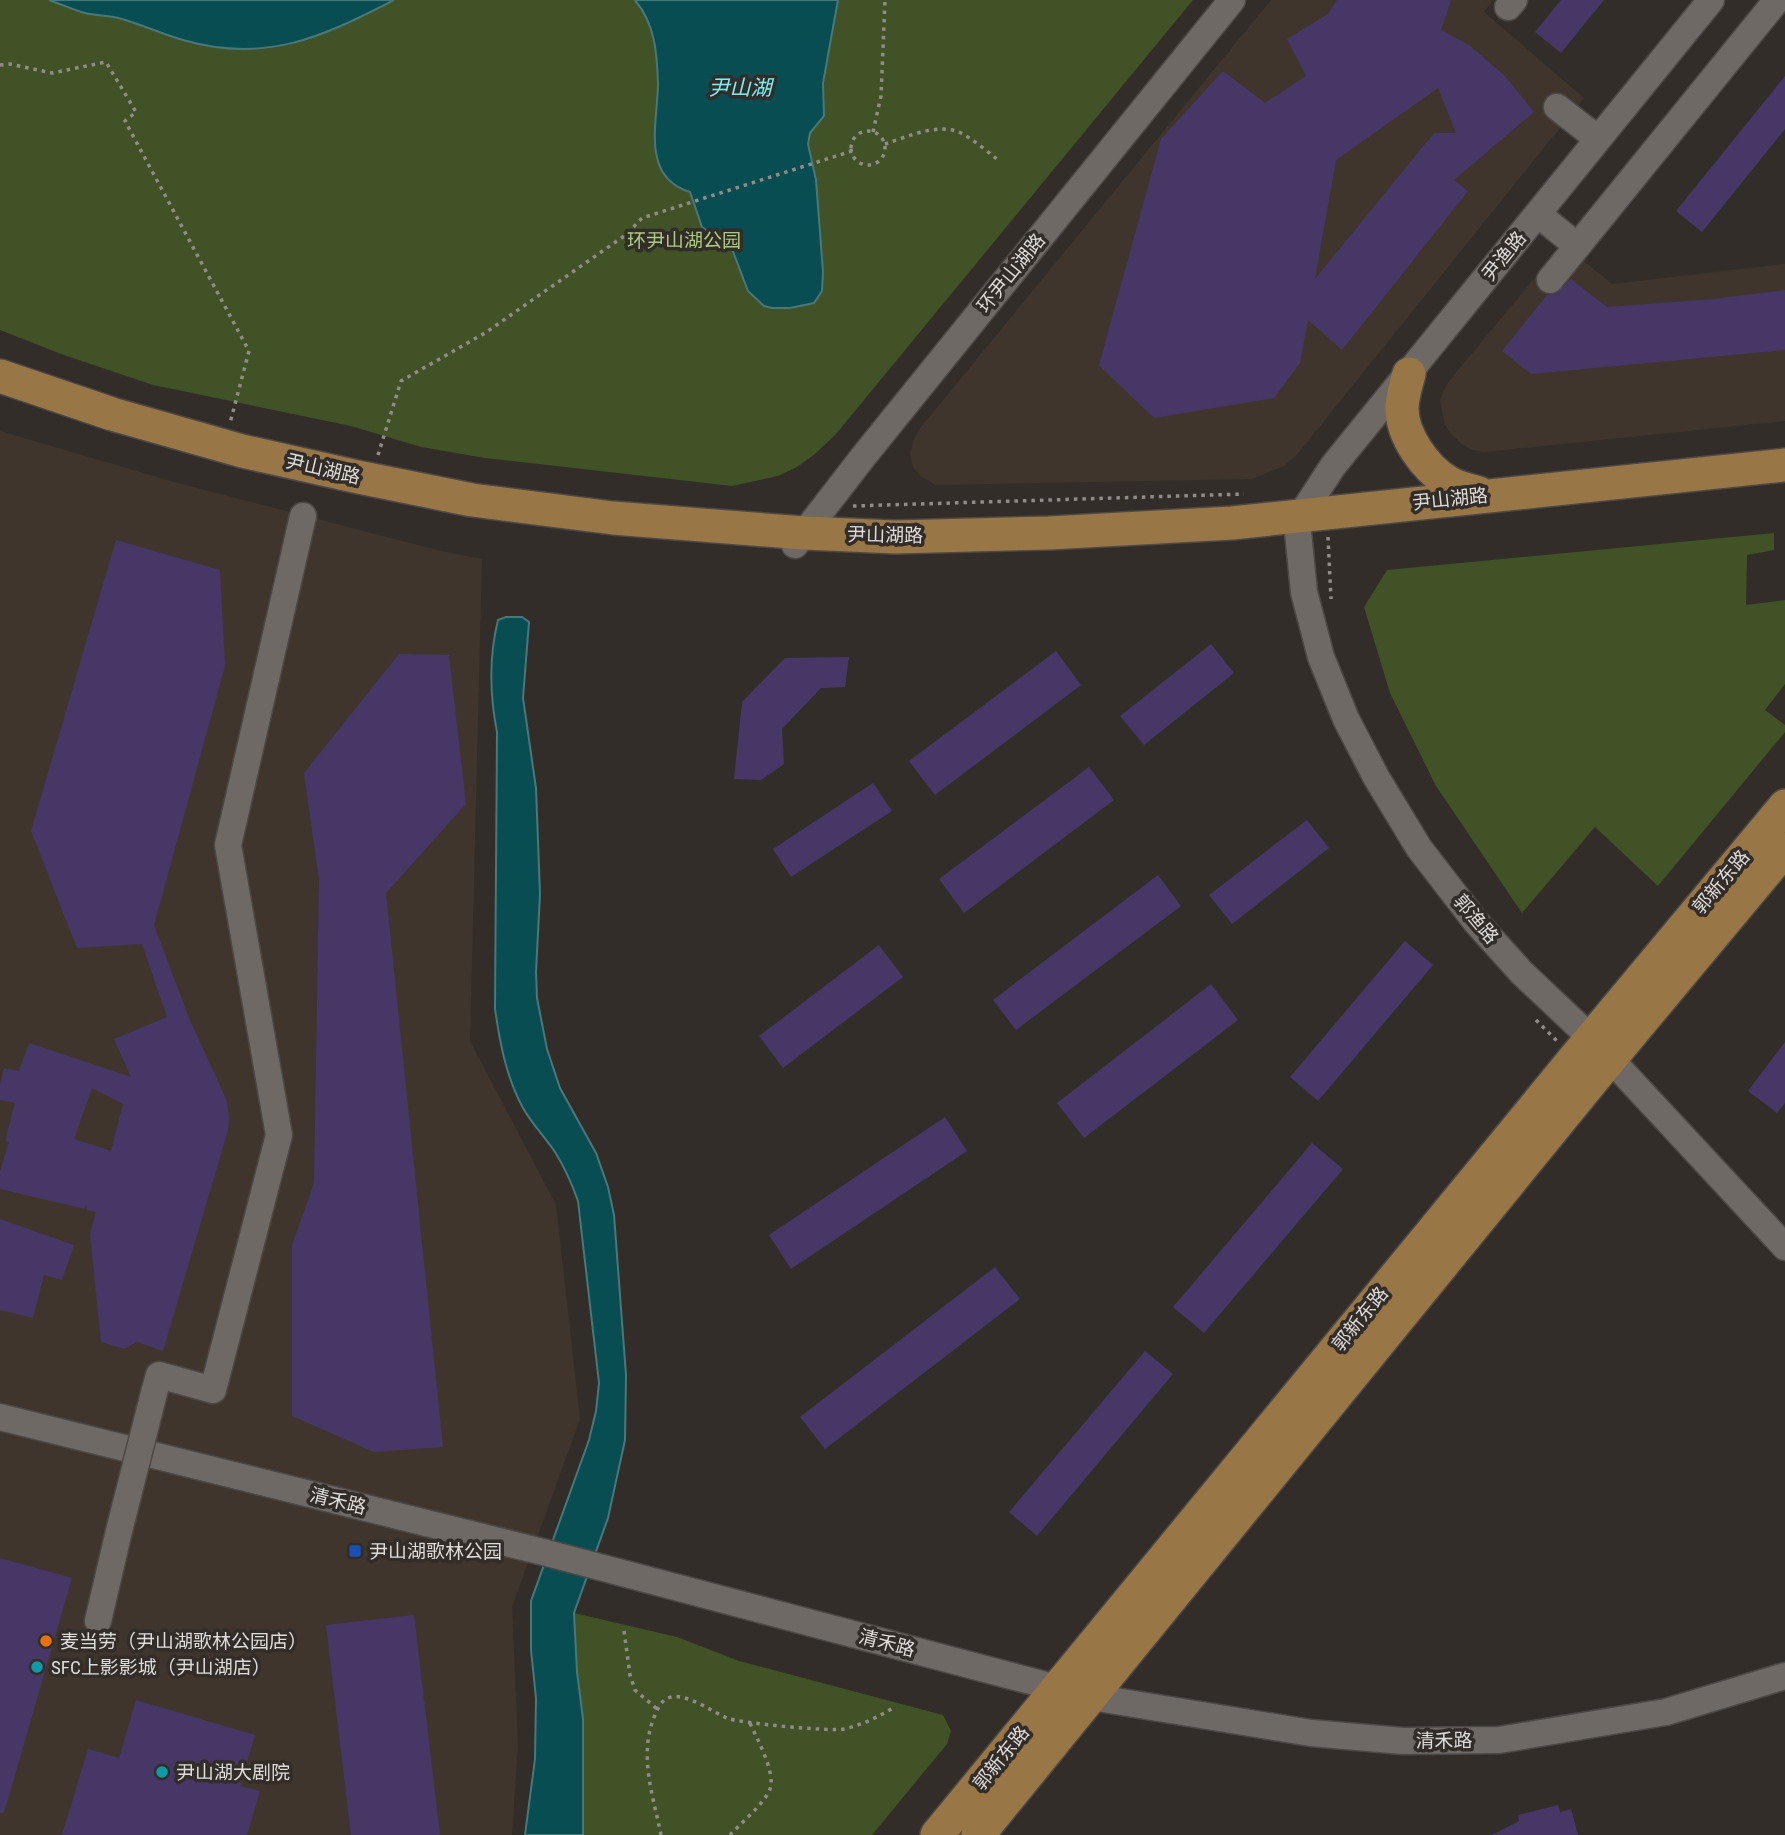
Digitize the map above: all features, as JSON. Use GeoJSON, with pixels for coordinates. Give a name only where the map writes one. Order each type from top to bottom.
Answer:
{"type":"FeatureCollection","features":[{"type":"Feature","properties":{"kind":"main road"},"geometry":{"type":"LineString","coordinates":[[1409,374],[1402,409],[1418,453],[1434,473],[1451,484],[1485,495]]}},
{"type":"Feature","properties":{"kind":"main road","name":"尹山湖路"},"geometry":{"type":"LineString","coordinates":[[12,390],[112,414],[224,446],[472,500],[799,541]]}},
{"type":"Feature","properties":{"kind":"main road","name":"尹山湖路"},"geometry":{"type":"LineString","coordinates":[[12,390],[104,433],[232,469],[363,499],[467,517],[615,537],[799,541],[1049,533],[1232,523],[1300,523],[1785,486]]}},
{"type":"Feature","properties":{"kind":"main road","name":"尹山湖路"},"geometry":{"type":"LineString","coordinates":[[1300,523],[1485,495],[1785,466]]}},
{"type":"Feature","properties":{"kind":"main road","name":"郭新东路"},"geometry":{"type":"LineString","coordinates":[[978,1835],[1091,1697],[1785,806]]}},
{"type":"Feature","properties":{"kind":"main road","name":"郭新东路"},"geometry":{"type":"LineString","coordinates":[[937,1835],[1058,1687],[1592,1052],[1785,849]]}},
{"type":"Feature","properties":{"kind":"street","name":"环尹山湖路"},"geometry":{"type":"LineString","coordinates":[[799,541],[824,506],[1232,0]]}},
{"type":"Feature","properties":{"kind":"street","name":"尹渔路"},"geometry":{"type":"LineString","coordinates":[[1300,523],[1333,466],[1711,0]]}},
{"type":"Feature","properties":{"kind":"street"},"geometry":{"type":"LineString","coordinates":[[1550,280],[1777,0]]}},
{"type":"Feature","properties":{"kind":"street"},"geometry":{"type":"LineString","coordinates":[[1557,107],[1598,139]]}},
{"type":"Feature","properties":{"kind":"street"},"geometry":{"type":"LineString","coordinates":[[1538,214],[1577,246]]}},
{"type":"Feature","properties":{"kind":"street"},"geometry":{"type":"LineString","coordinates":[[98,1621],[159,1375],[214,1390],[279,1135],[228,845],[303,516]]}},
{"type":"Feature","properties":{"kind":"street","name":"郭渔路"},"geometry":{"type":"LineString","coordinates":[[1300,523],[1304,592],[1321,657],[1346,719],[1376,777],[1419,848],[1476,922],[1592,1052],[1785,1247]]}},
{"type":"Feature","properties":{"kind":"street","name":"清禾路"},"geometry":{"type":"LineString","coordinates":[[0,1417],[543,1552],[1091,1697],[1311,1733],[1404,1741],[1499,1740],[1666,1713],[1785,1676]]}},
{"type":"Feature","properties":{"kind":"path"},"geometry":{"type":"LineString","coordinates":[[873,132],[881,96],[885,0]]}},
{"type":"Feature","properties":{"kind":"path"},"geometry":{"type":"LineString","coordinates":[[0,65],[10,64],[52,73],[106,62],[136,112],[125,121],[249,351],[224,446]]}},
{"type":"Feature","properties":{"kind":"path"},"geometry":{"type":"LineString","coordinates":[[885,144],[930,131],[947,130],[961,133],[998,160]]}},
{"type":"Feature","properties":{"kind":"path"},"geometry":{"type":"LineString","coordinates":[[873,132],[878,134],[885,144],[883,155],[875,163],[864,164],[852,151],[852,145],[857,135],[873,132]]}},
{"type":"Feature","properties":{"kind":"path"},"geometry":{"type":"LineString","coordinates":[[371,480],[401,381],[485,333],[627,234],[642,218],[852,151]]}},
{"type":"Feature","properties":{"kind":"path"},"geometry":{"type":"LineString","coordinates":[[824,506],[1255,494]]}},
{"type":"Feature","properties":{"kind":"path"},"geometry":{"type":"LineString","coordinates":[[1530,1014],[1592,1052]]}},
{"type":"Feature","properties":{"kind":"path"},"geometry":{"type":"LineString","coordinates":[[624,1631],[630,1675],[635,1690],[658,1709]]}},
{"type":"Feature","properties":{"kind":"path"},"geometry":{"type":"LineString","coordinates":[[662,1835],[647,1770],[648,1734],[662,1701],[676,1696],[708,1707],[729,1719],[842,1730],[872,1721],[893,1708]]}},
{"type":"Feature","properties":{"kind":"path"},"geometry":{"type":"LineString","coordinates":[[730,1835],[767,1795],[771,1787],[770,1771],[749,1721]]}},
{"type":"Feature","properties":{"kind":"shaded area"},"geometry":{"type":"Polygon","coordinates":[[[1271,0],[1493,0],[1484,12],[1584,98],[1296,456],[1284,466],[1252,479],[936,485],[920,476],[913,467],[910,453],[921,427],[1271,0]]]}},
{"type":"Feature","properties":{"kind":"shaded area"},"geometry":{"type":"Polygon","coordinates":[[[1563,244],[1612,284],[1785,264],[1785,421],[1484,452],[1462,444],[1445,425],[1440,401],[1443,392],[1449,381],[1563,244]]]}},
{"type":"Feature","properties":{"kind":"shaded area","name":"尹山湖歌林公园"},"geometry":{"type":"Polygon","coordinates":[[[0,431],[174,482],[441,551],[482,559],[470,1041],[556,1205],[580,1419],[512,1607],[518,1745],[512,1835],[0,1835],[0,431]]]}},
{"type":"Feature","properties":{"kind":"green space","name":"环尹山湖公园"},"geometry":{"type":"Polygon","coordinates":[[[0,0],[1193,0],[836,434],[797,467],[778,476],[732,486],[485,458],[421,447],[351,426],[153,385],[0,330],[0,0]]]}},
{"type":"Feature","properties":{"kind":"green space"},"geometry":{"type":"Polygon","coordinates":[[[1774,533],[1774,550],[1747,555],[1746,605],[1785,600],[1785,684],[1765,710],[1785,725],[1785,732],[1658,886],[1595,827],[1522,913],[1436,786],[1390,693],[1364,607],[1387,570],[1774,533]]]}},
{"type":"Feature","properties":{"kind":"green space"},"geometry":{"type":"Polygon","coordinates":[[[574,1613],[677,1637],[739,1661],[943,1715],[951,1731],[947,1744],[872,1835],[583,1835],[583,1719],[574,1613]]]}},
{"type":"Feature","properties":{"kind":"water"},"geometry":{"type":"Polygon","coordinates":[[[49,0],[394,0],[342,25],[293,43],[241,49],[213,47],[183,40],[122,19],[85,13],[49,0]]]}},
{"type":"Feature","properties":{"kind":"water","name":"尹山湖"},"geometry":{"type":"Polygon","coordinates":[[[635,0],[838,0],[823,83],[824,116],[810,133],[808,144],[816,180],[823,272],[822,291],[814,303],[790,308],[764,306],[748,291],[732,249],[702,227],[690,192],[674,185],[664,174],[655,146],[658,83],[656,50],[647,19],[635,0]]]}},
{"type":"Feature","properties":{"kind":"water"},"geometry":{"type":"Polygon","coordinates":[[[522,617],[529,622],[523,698],[536,788],[540,894],[537,998],[547,1049],[560,1088],[596,1153],[608,1187],[614,1215],[626,1375],[625,1440],[608,1518],[574,1613],[583,1719],[583,1835],[525,1835],[535,1759],[536,1698],[531,1650],[531,1601],[589,1440],[599,1383],[578,1201],[559,1158],[517,1096],[504,1060],[495,1009],[497,732],[492,662],[498,620],[522,617]]]}},
{"type":"Feature","properties":{"kind":"building"},"geometry":{"type":"Polygon","coordinates":[[[1337,0],[1451,0],[1441,30],[1469,45],[1505,76],[1534,112],[1454,180],[1468,191],[1342,350],[1308,320],[1300,363],[1274,398],[1154,418],[1099,365],[1161,139],[1223,71],[1265,103],[1306,76],[1287,39],[1328,14],[1337,0]],[[1438,88],[1336,160],[1315,279],[1434,133],[1456,133],[1438,88]]]}},
{"type":"Feature","properties":{"kind":"building"},"geometry":{"type":"Polygon","coordinates":[[[1561,0],[1604,0],[1561,53],[1535,32],[1561,0]]]}},
{"type":"Feature","properties":{"kind":"building"},"geometry":{"type":"Polygon","coordinates":[[[1785,76],[1785,129],[1702,232],[1676,211],[1785,76]]]}},
{"type":"Feature","properties":{"kind":"building"},"geometry":{"type":"Polygon","coordinates":[[[1571,279],[1607,307],[1714,299],[1785,290],[1785,350],[1531,374],[1502,351],[1547,295],[1556,294],[1571,279]]]}},
{"type":"Feature","properties":{"kind":"building"},"geometry":{"type":"Polygon","coordinates":[[[116,540],[220,570],[225,666],[154,925],[189,1018],[227,1101],[229,1119],[163,1351],[137,1342],[124,1349],[101,1342],[90,1234],[96,1212],[87,1210],[86,1204],[85,1209],[0,1189],[0,1171],[9,1142],[5,1141],[15,1103],[0,1100],[4,1068],[19,1071],[29,1043],[131,1077],[114,1039],[167,1017],[142,944],[77,948],[31,831],[116,540]],[[92,1088],[74,1139],[111,1151],[123,1104],[92,1088]]]}},
{"type":"Feature","properties":{"kind":"building"},"geometry":{"type":"Polygon","coordinates":[[[1211,644],[1234,673],[1144,745],[1120,716],[1211,644]]]}},
{"type":"Feature","properties":{"kind":"building"},"geometry":{"type":"Polygon","coordinates":[[[1056,651],[1081,685],[935,795],[909,761],[1056,651]]]}},
{"type":"Feature","properties":{"kind":"building"},"geometry":{"type":"Polygon","coordinates":[[[399,654],[449,655],[466,804],[386,893],[443,1447],[374,1452],[292,1416],[292,1245],[314,1183],[319,880],[304,773],[399,654]]]}},
{"type":"Feature","properties":{"kind":"building"},"geometry":{"type":"Polygon","coordinates":[[[849,657],[845,687],[821,688],[782,729],[784,764],[761,780],[734,779],[742,702],[785,658],[849,657]]]}},
{"type":"Feature","properties":{"kind":"building"},"geometry":{"type":"Polygon","coordinates":[[[1089,767],[1114,800],[964,913],[939,879],[1089,767]]]}},
{"type":"Feature","properties":{"kind":"building"},"geometry":{"type":"Polygon","coordinates":[[[873,783],[892,811],[791,877],[773,849],[873,783]]]}},
{"type":"Feature","properties":{"kind":"building"},"geometry":{"type":"Polygon","coordinates":[[[1307,820],[1329,848],[1232,924],[1209,895],[1307,820]]]}},
{"type":"Feature","properties":{"kind":"building"},"geometry":{"type":"Polygon","coordinates":[[[1158,875],[1181,906],[1016,1030],[993,1000],[1158,875]]]}},
{"type":"Feature","properties":{"kind":"building"},"geometry":{"type":"Polygon","coordinates":[[[1405,941],[1433,965],[1318,1101],[1290,1077],[1405,941]]]}},
{"type":"Feature","properties":{"kind":"building"},"geometry":{"type":"Polygon","coordinates":[[[879,945],[903,977],[783,1068],[759,1036],[879,945]]]}},
{"type":"Feature","properties":{"kind":"building"},"geometry":{"type":"Polygon","coordinates":[[[1211,984],[1238,1020],[1084,1138],[1057,1103],[1211,984]]]}},
{"type":"Feature","properties":{"kind":"building"},"geometry":{"type":"Polygon","coordinates":[[[1785,1042],[1785,1103],[1777,1113],[1748,1091],[1785,1042]]]}},
{"type":"Feature","properties":{"kind":"building"},"geometry":{"type":"Polygon","coordinates":[[[945,1117],[967,1151],[791,1269],[769,1235],[945,1117]]]}},
{"type":"Feature","properties":{"kind":"building"},"geometry":{"type":"Polygon","coordinates":[[[1312,1143],[1343,1169],[1204,1333],[1173,1307],[1312,1143]]]}},
{"type":"Feature","properties":{"kind":"building"},"geometry":{"type":"Polygon","coordinates":[[[0,1219],[74,1245],[62,1280],[44,1275],[33,1318],[0,1310],[0,1219]]]}},
{"type":"Feature","properties":{"kind":"building"},"geometry":{"type":"Polygon","coordinates":[[[995,1267],[1020,1299],[825,1449],[800,1417],[995,1267]]]}},
{"type":"Feature","properties":{"kind":"building"},"geometry":{"type":"Polygon","coordinates":[[[1145,1351],[1173,1374],[1037,1536],[1009,1512],[1145,1351]]]}},
{"type":"Feature","properties":{"kind":"building"},"geometry":{"type":"Polygon","coordinates":[[[0,1558],[72,1578],[4,1813],[0,1813],[0,1558]]]}},
{"type":"Feature","properties":{"kind":"building"},"geometry":{"type":"Polygon","coordinates":[[[414,1615],[440,1835],[351,1835],[326,1625],[414,1615]]]}},
{"type":"Feature","properties":{"kind":"building","name":"尹山湖大剧院"},"geometry":{"type":"Polygon","coordinates":[[[136,1700],[255,1735],[240,1786],[260,1791],[247,1835],[62,1835],[88,1749],[119,1758],[136,1700]]]}},
{"type":"Feature","properties":{"kind":"building"},"geometry":{"type":"Polygon","coordinates":[[[1558,1805],[1560,1812],[1571,1809],[1578,1835],[1492,1835],[1519,1821],[1518,1815],[1558,1805]]]}},
{"type":"Feature","properties":{"kind":"place","name":"尹山湖歌林公园"},"geometry":{"type":"Point","coordinates":[355,1551]}},
{"type":"Feature","properties":{"kind":"place","name":"麦当劳（尹山湖歌林公园店）"},"geometry":{"type":"Point","coordinates":[46,1641]}},
{"type":"Feature","properties":{"kind":"place","name":"SFC上影影城（尹山湖店）"},"geometry":{"type":"Point","coordinates":[37,1667]}},
{"type":"Feature","properties":{"kind":"place","name":"尹山湖大剧院"},"geometry":{"type":"Point","coordinates":[162,1772]}}]}
